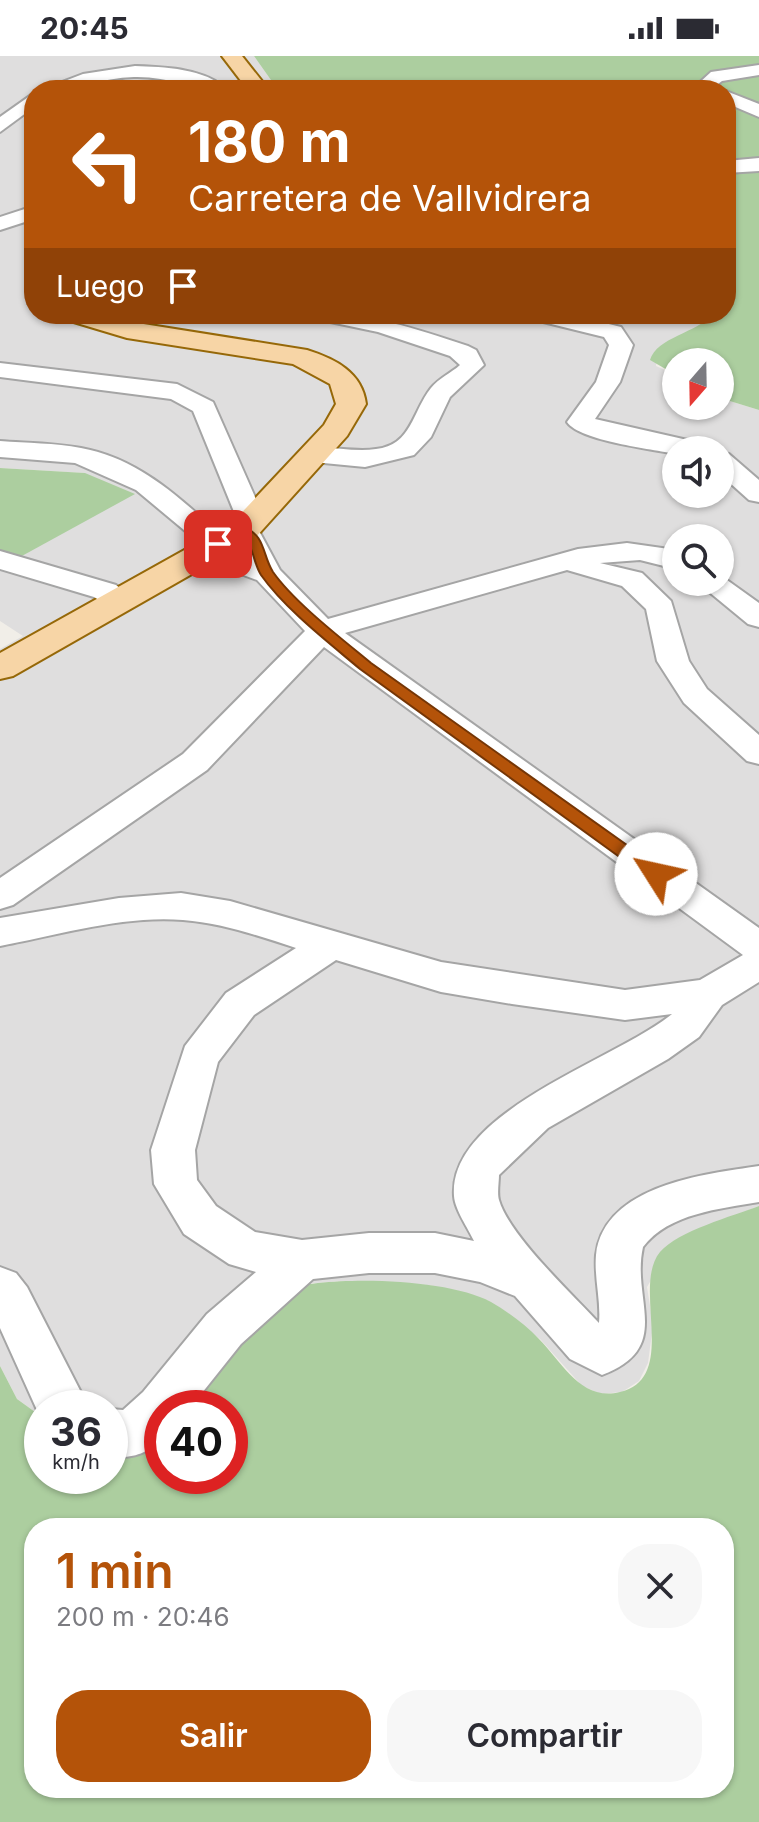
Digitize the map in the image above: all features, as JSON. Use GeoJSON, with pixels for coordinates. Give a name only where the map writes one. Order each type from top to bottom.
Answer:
{"type":"FeatureCollection","features":[{"type":"Feature","properties":{"kind":"main road"},"geometry":{"type":"LineString","coordinates":[[232,56],[251,80]]}},
{"type":"Feature","properties":{"kind":"main road"},"geometry":{"type":"LineString","coordinates":[[0,668],[225,539],[312,455],[345,419],[351,404],[345,383],[326,366],[297,356],[127,330],[108,324]]}},
{"type":"Feature","properties":{"kind":"street"},"geometry":{"type":"LineString","coordinates":[[712,80],[717,76],[759,70]]}},
{"type":"Feature","properties":{"kind":"street"},"geometry":{"type":"LineString","coordinates":[[80,80],[152,73],[196,80]]}},
{"type":"Feature","properties":{"kind":"street"},"geometry":{"type":"LineString","coordinates":[[736,101],[759,111]]}},
{"type":"Feature","properties":{"kind":"street"},"geometry":{"type":"LineString","coordinates":[[0,128],[24,107]]}},
{"type":"Feature","properties":{"kind":"street"},"geometry":{"type":"LineString","coordinates":[[0,128],[24,122]]}},
{"type":"Feature","properties":{"kind":"street"},"geometry":{"type":"LineString","coordinates":[[736,167],[759,164]]}},
{"type":"Feature","properties":{"kind":"street"},"geometry":{"type":"LineString","coordinates":[[0,224],[24,216]]}},
{"type":"Feature","properties":{"kind":"street"},"geometry":{"type":"LineString","coordinates":[[312,455],[347,458],[391,455],[405,449],[415,441],[438,395],[472,365],[467,355],[459,351],[373,324]]}},
{"type":"Feature","properties":{"kind":"street"},"geometry":{"type":"LineString","coordinates":[[580,324],[613,332],[621,345],[608,382],[580,422],[611,433],[662,443]]}},
{"type":"Feature","properties":{"kind":"street"},"geometry":{"type":"LineString","coordinates":[[0,370],[177,392],[204,407],[226,555],[244,568],[266,573],[323,630],[442,723],[759,947]]}},
{"type":"Feature","properties":{"kind":"street"},"geometry":{"type":"LineString","coordinates":[[0,449],[79,455],[114,469],[146,484],[225,539]]}},
{"type":"Feature","properties":{"kind":"street"},"geometry":{"type":"LineString","coordinates":[[734,472],[759,494]]}},
{"type":"Feature","properties":{"kind":"street"},"geometry":{"type":"LineString","coordinates":[[0,896],[195,762],[323,630],[612,551],[662,555]]}},
{"type":"Feature","properties":{"kind":"street"},"geometry":{"type":"LineString","coordinates":[[0,560],[19,569],[61,577],[105,591],[120,600]]}},
{"type":"Feature","properties":{"kind":"street"},"geometry":{"type":"LineString","coordinates":[[554,566],[593,568],[632,579],[660,607],[673,661],[695,696],[759,753]]}},
{"type":"Feature","properties":{"kind":"street"},"geometry":{"type":"LineString","coordinates":[[730,596],[759,618]]}},
{"type":"Feature","properties":{"kind":"street"},"geometry":{"type":"LineString","coordinates":[[0,932],[119,911],[181,906],[230,914],[441,977],[583,1000],[648,1004],[708,994],[759,964]]}},
{"type":"Feature","properties":{"kind":"street"},"geometry":{"type":"LineString","coordinates":[[329,945],[240,1004],[199,1057],[173,1150],[176,1184],[200,1220],[245,1250],[302,1260],[369,1253],[435,1253],[483,1263],[531,1282]]}},
{"type":"Feature","properties":{"kind":"street"},"geometry":{"type":"LineString","coordinates":[[708,994],[685,1026],[635,1060],[533,1116],[498,1146],[478,1169],[476,1199],[492,1231],[531,1282],[587,1344],[606,1352],[621,1337],[623,1325],[617,1259],[624,1237],[647,1215],[675,1202],[759,1184]]}},
{"type":"Feature","properties":{"kind":"street"},"geometry":{"type":"LineString","coordinates":[[128,1434],[132,1434],[160,1408],[224,1329],[302,1260]]}},
{"type":"Feature","properties":{"kind":"street"},"geometry":{"type":"LineString","coordinates":[[0,1288],[10,1300],[51,1390]]}},
{"type":"Feature","properties":{"kind":"shaded area"},"geometry":{"type":"Polygon","coordinates":[[[0,56],[254,56],[271,80],[24,80],[24,324],[704,324],[658,348],[656,366],[662,369],[662,420],[734,420],[734,402],[759,410],[759,1206],[674,1241],[647,1287],[653,1325],[648,1363],[639,1381],[622,1392],[601,1394],[582,1386],[540,1339],[487,1300],[429,1285],[343,1281],[302,1284],[182,1390],[144,1390],[144,1448],[128,1456],[128,1390],[24,1390],[24,1404],[17,1399],[0,1366],[0,649],[23,636],[0,621],[0,568],[85,473],[0,468],[0,56]]]}},
{"type":"Feature","properties":{"kind":"green space"},"geometry":{"type":"Polygon","coordinates":[[[254,56],[759,56],[759,410],[734,402],[734,348],[662,348],[662,367],[650,360],[654,352],[669,340],[700,324],[736,324],[736,80],[271,80],[254,56]]]}},
{"type":"Feature","properties":{"kind":"green space"},"geometry":{"type":"Polygon","coordinates":[[[0,468],[85,473],[135,494],[0,568],[0,468]]]}},
{"type":"Feature","properties":{"kind":"green space"},"geometry":{"type":"Polygon","coordinates":[[[759,1206],[759,1822],[0,1822],[0,1366],[17,1399],[24,1404],[24,1494],[128,1494],[128,1456],[144,1445],[144,1494],[248,1494],[248,1390],[200,1390],[282,1290],[328,1282],[388,1281],[471,1294],[491,1302],[522,1323],[583,1386],[606,1394],[620,1392],[638,1383],[647,1369],[651,1351],[652,1267],[668,1244],[692,1231],[759,1206]]]}},
{"type":"Feature","properties":{"kind":"route"},"geometry":{"type":"LineString","coordinates":[[218,544],[243,531],[254,539],[266,573],[323,630],[366,666],[656,874]]}}]}
